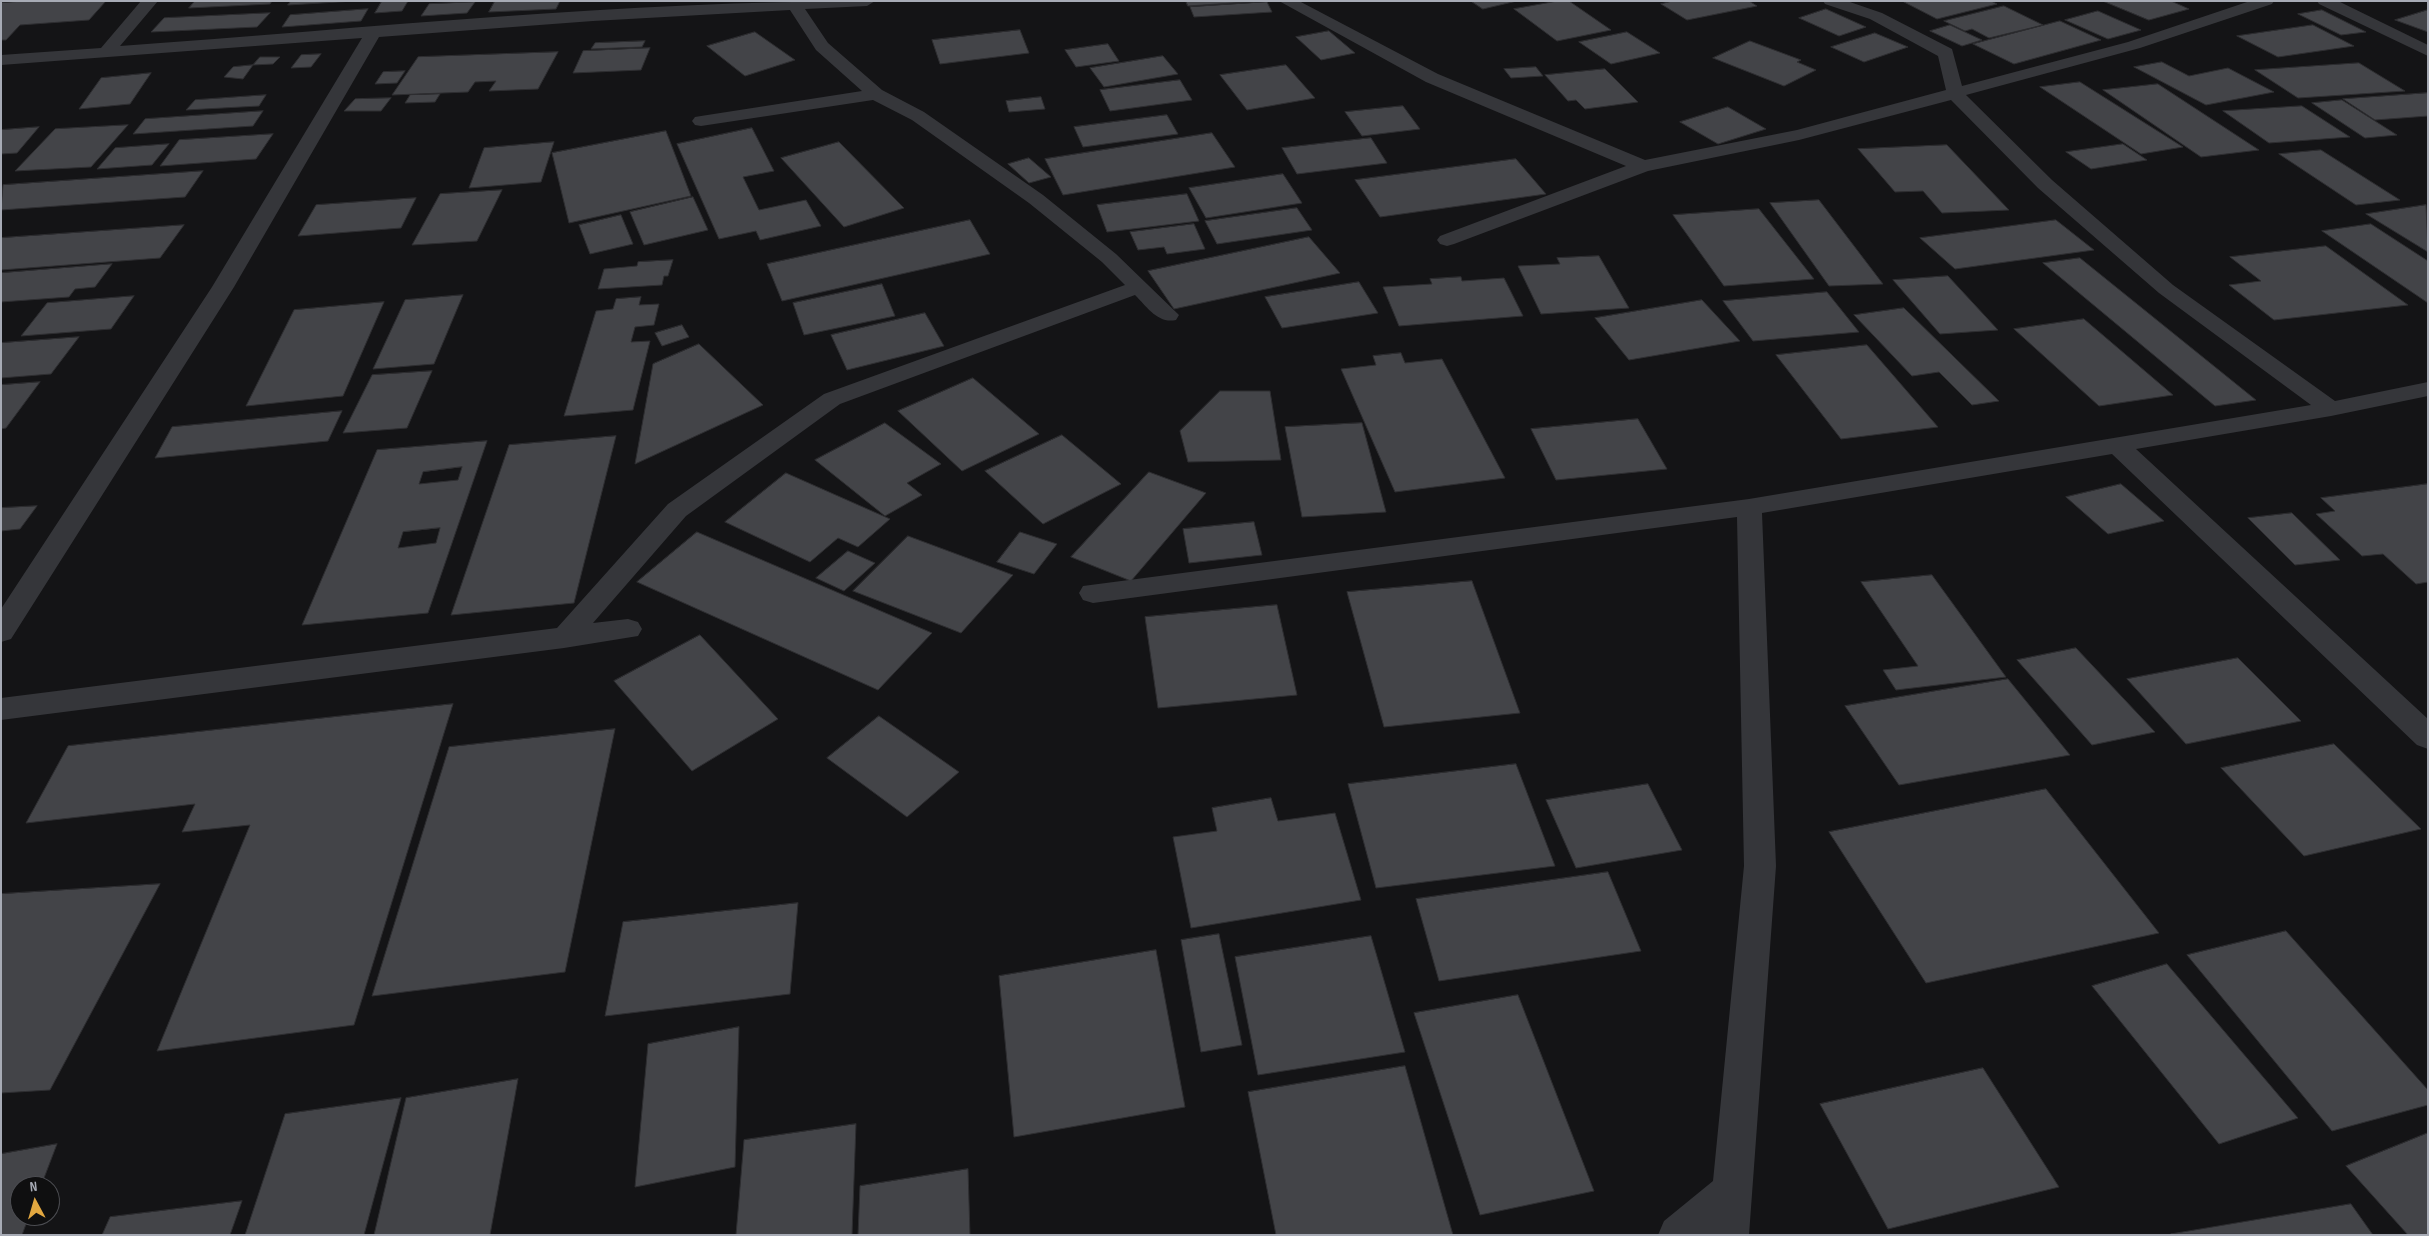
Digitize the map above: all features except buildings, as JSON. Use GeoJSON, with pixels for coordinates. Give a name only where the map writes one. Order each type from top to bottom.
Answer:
{"type":"FeatureCollection","features":[{"type":"Feature","properties":{"kind":"street"},"geometry":{"type":"LineString","coordinates":[[105,53],[150,1]]}},
{"type":"Feature","properties":{"kind":"street"},"geometry":{"type":"LineString","coordinates":[[1,60],[373,33],[595,8],[796,7],[867,1]]}},
{"type":"Feature","properties":{"kind":"street"},"geometry":{"type":"LineString","coordinates":[[1287,1],[1432,78],[1643,166]]}},
{"type":"Feature","properties":{"kind":"street"},"geometry":{"type":"LineString","coordinates":[[1832,1],[1876,16],[1946,53],[1955,94],[2045,184],[2166,288],[2330,409]]}},
{"type":"Feature","properties":{"kind":"street"},"geometry":{"type":"LineString","coordinates":[[1447,240],[1643,166],[1799,136],[2134,45],[2266,1]]}},
{"type":"Feature","properties":{"kind":"street"},"geometry":{"type":"LineString","coordinates":[[2325,1],[2428,51]]}},
{"type":"Feature","properties":{"kind":"street"},"geometry":{"type":"LineString","coordinates":[[796,7],[822,46],[876,94],[918,116],[1036,199],[1109,258],[1168,315]]}},
{"type":"Feature","properties":{"kind":"street"},"geometry":{"type":"LineString","coordinates":[[1,632],[223,287],[373,33]]}},
{"type":"Feature","properties":{"kind":"street"},"geometry":{"type":"LineString","coordinates":[[701,122],[876,94]]}},
{"type":"Feature","properties":{"kind":"street"},"geometry":{"type":"LineString","coordinates":[[564,638],[677,510],[832,400],[1138,287]]}},
{"type":"Feature","properties":{"kind":"street"},"geometry":{"type":"LineString","coordinates":[[1093,593],[1749,507],[2330,409],[2428,388]]}},
{"type":"Feature","properties":{"kind":"street"},"geometry":{"type":"LineString","coordinates":[[2117,445],[2428,737]]}},
{"type":"Feature","properties":{"kind":"street"},"geometry":{"type":"LineString","coordinates":[[1729,1235],[1731,1191],[1760,866],[1749,507]]}},
{"type":"Feature","properties":{"kind":"street"},"geometry":{"type":"LineString","coordinates":[[1,709],[628,629]]}},
{"type":"Feature","properties":{"kind":"street"},"geometry":{"type":"LineString","coordinates":[[1678,1235],[1731,1191]]}}]}
